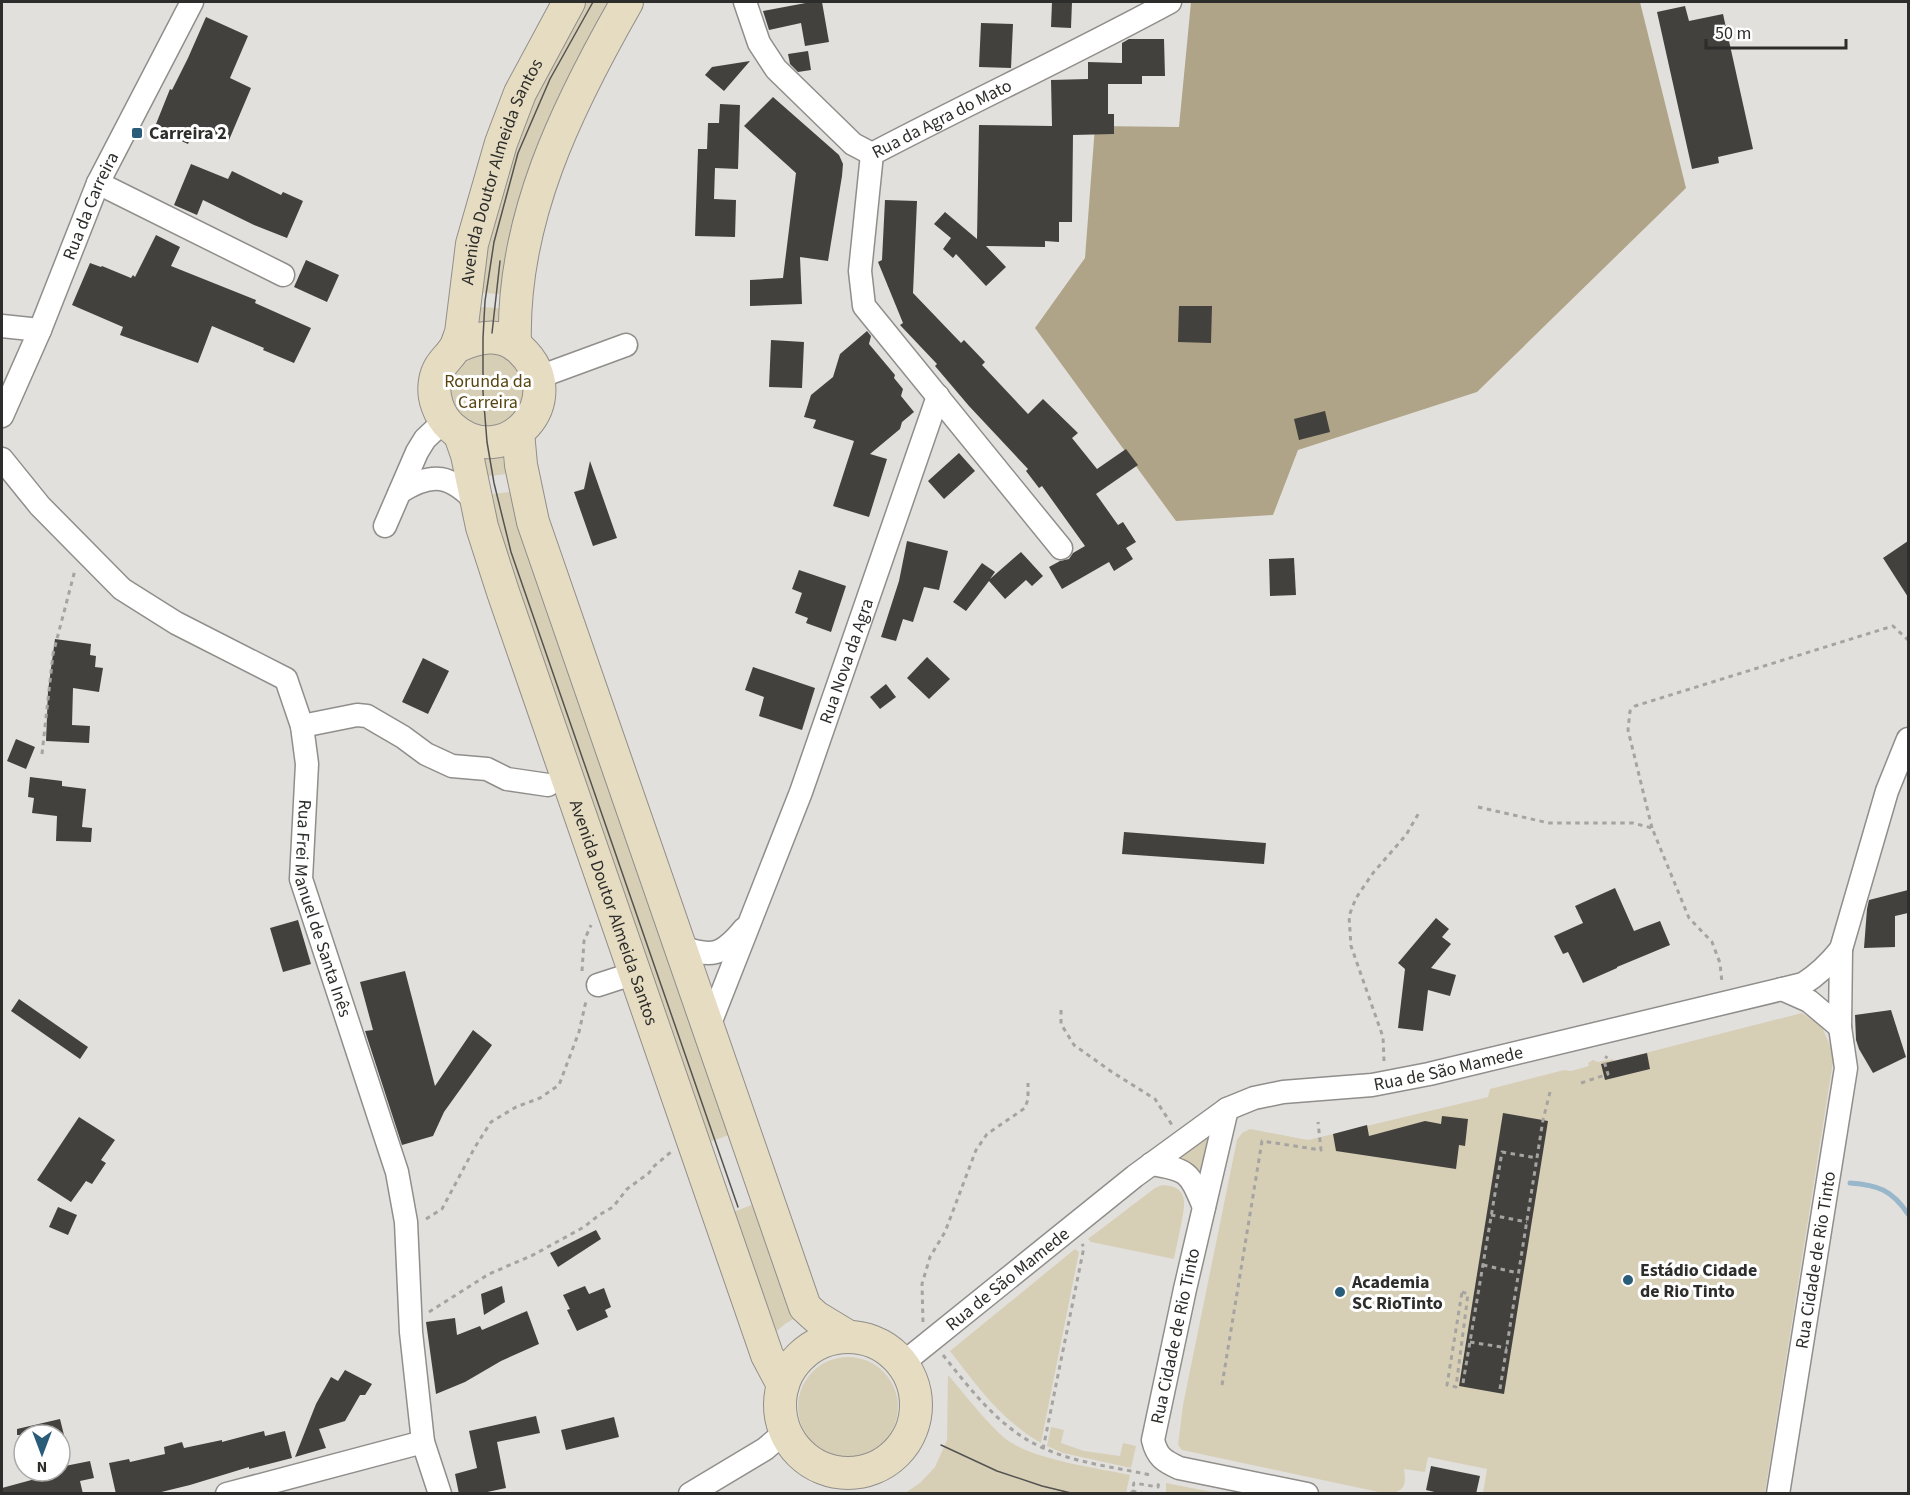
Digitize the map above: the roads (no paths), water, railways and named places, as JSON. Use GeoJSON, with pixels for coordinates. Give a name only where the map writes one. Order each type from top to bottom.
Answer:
{"type":"FeatureCollection","features":[{"type":"Feature","properties":{"kind":"main road","name":"Avenida Doutor Almeida Santos"},"geometry":{"type":"LineString","coordinates":[[456,347],[461,333],[472,244],[501,143],[520,93],[569,2]]}},
{"type":"Feature","properties":{"kind":"main road"},"geometry":{"type":"LineString","coordinates":[[515,345],[514,318],[522,253],[533,206],[547,162],[579,90],[627,2]]}},
{"type":"Feature","properties":{"kind":"main road"},"geometry":{"type":"LineString","coordinates":[[492,337],[515,345],[530,358],[539,377],[540,398],[532,417],[518,432],[500,441],[479,442],[452,428],[435,402],[435,381],[442,362],[456,347],[475,338],[492,337]]}},
{"type":"Feature","properties":{"kind":"main road","name":"Avenida Doutor Almeida Santos"},"geometry":{"type":"LineString","coordinates":[[452,428],[467,455],[482,527],[502,592],[767,1354],[783,1385]]}},
{"type":"Feature","properties":{"kind":"main road"},"geometry":{"type":"LineString","coordinates":[[518,432],[520,465],[533,522],[806,1306],[816,1317],[849,1336],[869,1340],[888,1349],[903,1363],[914,1383],[916,1416],[914,1427],[903,1446],[887,1462],[868,1471],[847,1474],[826,1470],[807,1460],[798,1452],[785,1432],[780,1408],[783,1385],[793,1365],[808,1350],[827,1340],[849,1336]]}},
{"type":"Feature","properties":{"kind":"main road"},"geometry":{"type":"LineString","coordinates":[[876,1494],[887,1462]]}},
{"type":"Feature","properties":{"kind":"main road"},"geometry":{"type":"LineString","coordinates":[[818,1465],[839,1494]]}},
{"type":"Feature","properties":{"kind":"street","name":"Rua da Carreira"},"geometry":{"type":"LineString","coordinates":[[2,416],[40,330],[98,183],[192,2]]}},
{"type":"Feature","properties":{"kind":"street"},"geometry":{"type":"LineString","coordinates":[[745,2],[759,43],[776,69],[853,144],[872,154]]}},
{"type":"Feature","properties":{"kind":"street","name":"Rua da Agra do Mato"},"geometry":{"type":"LineString","coordinates":[[1061,548],[864,306],[860,271],[872,154],[958,108],[1170,2]]}},
{"type":"Feature","properties":{"kind":"street"},"geometry":{"type":"LineString","coordinates":[[98,183],[283,275]]}},
{"type":"Feature","properties":{"kind":"street"},"geometry":{"type":"LineString","coordinates":[[2,326],[40,330]]}},
{"type":"Feature","properties":{"kind":"street"},"geometry":{"type":"LineString","coordinates":[[539,377],[626,345]]}},
{"type":"Feature","properties":{"kind":"street","name":"Rua Nova da Agra"},"geometry":{"type":"LineString","coordinates":[[709,1026],[801,792],[938,396]]}},
{"type":"Feature","properties":{"kind":"street"},"geometry":{"type":"LineString","coordinates":[[385,526],[417,452],[425,439],[452,428]]}},
{"type":"Feature","properties":{"kind":"street","name":"Rua Frei Manuel de Santa Inês"},"geometry":{"type":"LineString","coordinates":[[2,459],[40,506],[122,589],[176,623],[286,679],[302,726],[307,764],[301,879],[397,1172],[406,1222],[411,1319],[423,1442],[440,1494]]}},
{"type":"Feature","properties":{"kind":"street"},"geometry":{"type":"LineString","coordinates":[[400,492],[416,482],[439,479],[464,489],[477,503]]}},
{"type":"Feature","properties":{"kind":"street"},"geometry":{"type":"LineString","coordinates":[[302,726],[357,715],[367,716],[403,737],[426,754],[452,766],[487,769],[507,779],[548,785]]}},
{"type":"Feature","properties":{"kind":"street","name":"Rua de São Mamede"},"geometry":{"type":"LineString","coordinates":[[903,1363],[1151,1164],[1227,1109],[1254,1098],[1283,1092],[1372,1085],[1429,1074],[1803,984],[1828,966],[1840,949],[1887,791],[1908,739]]}},
{"type":"Feature","properties":{"kind":"street","name":"Rua Nova da Agra"},"geometry":{"type":"LineString","coordinates":[[679,946],[709,954],[729,947],[748,923]]}},
{"type":"Feature","properties":{"kind":"street","name":"Rua Cidade de Rio Tinto"},"geometry":{"type":"LineString","coordinates":[[1778,1494],[1846,1068],[1840,1027],[1840,949]]}},
{"type":"Feature","properties":{"kind":"street"},"geometry":{"type":"LineString","coordinates":[[588,984],[635,973]]}},
{"type":"Feature","properties":{"kind":"street"},"geometry":{"type":"LineString","coordinates":[[1782,989],[1809,1001],[1840,1027]]}},
{"type":"Feature","properties":{"kind":"street","name":"Rua Cidade de Rio Tinto"},"geometry":{"type":"LineString","coordinates":[[1227,1109],[1153,1440],[1155,1450],[1165,1461],[1179,1467],[1307,1494]]}},
{"type":"Feature","properties":{"kind":"street"},"geometry":{"type":"LineString","coordinates":[[1151,1164],[1175,1168],[1191,1178],[1204,1206]]}},
{"type":"Feature","properties":{"kind":"street"},"geometry":{"type":"LineString","coordinates":[[690,1494],[765,1449],[785,1432]]}},
{"type":"Feature","properties":{"kind":"street"},"geometry":{"type":"LineString","coordinates":[[227,1494],[423,1442]]}},
{"type":"Feature","properties":{"kind":"waterway"},"geometry":{"type":"LineString","coordinates":[[1850,1183],[1869,1185],[1883,1190],[1896,1199],[1908,1214]]}},
{"type":"Feature","properties":{"kind":"tram line"},"geometry":{"type":"LineString","coordinates":[[593,2],[550,79],[518,153],[494,242],[485,301],[483,338],[483,392],[487,442],[494,483],[511,552],[738,1207]]}},
{"type":"Feature","properties":{"kind":"tram line"},"geometry":{"type":"LineString","coordinates":[[492,333],[500,261]]}},
{"type":"Feature","properties":{"kind":"tram line"},"geometry":{"type":"LineString","coordinates":[[941,1445],[997,1471],[1075,1494]]}},
{"type":"Feature","properties":{"kind":"place","name":"Carreira 2"},"geometry":{"type":"Point","coordinates":[137,133]}},
{"type":"Feature","properties":{"kind":"place","name":"Estádio Cidade de Rio Tinto"},"geometry":{"type":"Point","coordinates":[1628,1280]}},
{"type":"Feature","properties":{"kind":"place","name":"Academia SC RioTinto"},"geometry":{"type":"Point","coordinates":[1340,1292]}},
{"type":"Feature","properties":{"kind":"park label","name":"Rorunda da Carreira"},"geometry":{"type":"Point","coordinates":[488,391]}}]}
